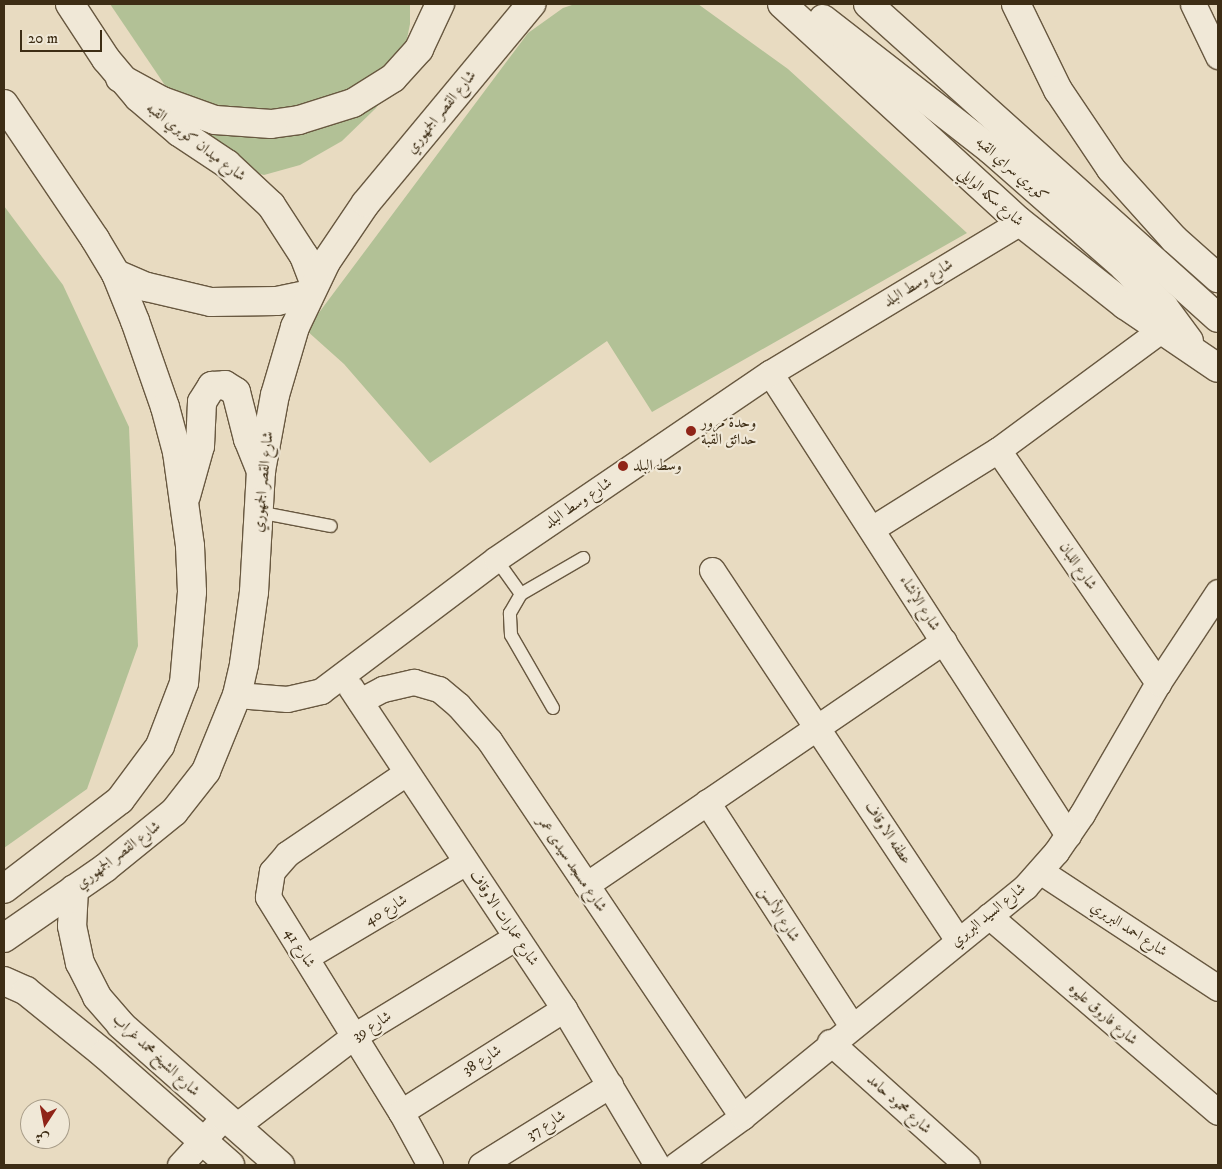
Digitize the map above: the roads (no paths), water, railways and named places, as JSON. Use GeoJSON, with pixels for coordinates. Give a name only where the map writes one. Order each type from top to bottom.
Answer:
{"type":"FeatureCollection","features":[{"type":"Feature","properties":{"kind":"main road","name":"شارع ميدان كوبري القبه"},"geometry":{"type":"LineString","coordinates":[[70,4],[120,78],[158,115],[227,164],[271,204],[289,229],[312,289]]}},
{"type":"Feature","properties":{"kind":"main road"},"geometry":{"type":"LineString","coordinates":[[120,78],[162,101],[215,120],[271,124],[299,120],[353,103],[393,78],[419,49],[440,4]]}},
{"type":"Feature","properties":{"kind":"main road","name":"شارع القصر الجمهوري"},"geometry":{"type":"LineString","coordinates":[[4,938],[74,888],[174,812],[206,771],[237,695],[254,592],[261,471],[282,369],[312,289],[366,203],[531,4]]}},
{"type":"Feature","properties":{"kind":"main road","name":"شارع سكه الوايلي"},"geometry":{"type":"LineString","coordinates":[[782,4],[1020,222],[1161,330],[1208,362]]}},
{"type":"Feature","properties":{"kind":"main road","name":"كوبري سراي القبه"},"geometry":{"type":"LineString","coordinates":[[805,4],[991,150],[1145,286],[1208,362]]}},
{"type":"Feature","properties":{"kind":"main road","name":"كوبري سراي القبه"},"geometry":{"type":"LineString","coordinates":[[868,4],[1218,318]]}},
{"type":"Feature","properties":{"kind":"main road"},"geometry":{"type":"LineString","coordinates":[[1016,4],[1058,90],[1111,169],[1174,239],[1218,278]]}},
{"type":"Feature","properties":{"kind":"main road"},"geometry":{"type":"LineString","coordinates":[[4,104],[74,205],[116,274],[165,407],[185,499],[192,592],[190,639],[184,683],[160,746],[120,800],[4,889]]}},
{"type":"Feature","properties":{"kind":"main road"},"geometry":{"type":"LineString","coordinates":[[116,274],[178,297],[211,302],[277,301],[312,289]]}},
{"type":"Feature","properties":{"kind":"main road"},"geometry":{"type":"LineString","coordinates":[[185,499],[200,446],[202,402],[212,386],[225,385],[236,392],[248,439],[261,471]]}},
{"type":"Feature","properties":{"kind":"main road","name":"شارع الشيخ محمد غراب"},"geometry":{"type":"LineString","coordinates":[[74,888],[74,935],[80,963],[97,997],[121,1025],[280,1165]]}},
{"type":"Feature","properties":{"kind":"main road"},"geometry":{"type":"LineString","coordinates":[[4,981],[26,991],[230,1165]]}},
{"type":"Feature","properties":{"kind":"street"},"geometry":{"type":"LineString","coordinates":[[1193,4],[1218,56]]}},
{"type":"Feature","properties":{"kind":"street","name":"شارع وسط البلد"},"geometry":{"type":"LineString","coordinates":[[237,695],[287,699],[321,691],[344,676],[496,559],[770,373],[1020,222]]}},
{"type":"Feature","properties":{"kind":"street"},"geometry":{"type":"LineString","coordinates":[[873,528],[998,450],[1161,330]]}},
{"type":"Feature","properties":{"kind":"street","name":"شارع الإنشاء"},"geometry":{"type":"LineString","coordinates":[[770,373],[873,528],[1068,835]]}},
{"type":"Feature","properties":{"kind":"street","name":"شارع اللبان"},"geometry":{"type":"LineString","coordinates":[[998,450],[1158,682]]}},
{"type":"Feature","properties":{"kind":"street","name":"عطفه الاوقاف"},"geometry":{"type":"LineString","coordinates":[[712,570],[958,940]]}},
{"type":"Feature","properties":{"kind":"street","name":"شارع السيد البربري"},"geometry":{"type":"LineString","coordinates":[[676,1165],[742,1116],[830,1042],[988,916],[1040,871],[1068,835],[1158,682],[1218,592]]}},
{"type":"Feature","properties":{"kind":"street"},"geometry":{"type":"LineString","coordinates":[[586,885],[944,641]]}},
{"type":"Feature","properties":{"kind":"street","name":"شارع عمارات الاوقاف"},"geometry":{"type":"LineString","coordinates":[[344,676],[406,773],[564,1008],[657,1165]]}},
{"type":"Feature","properties":{"kind":"street","name":"شارع مسجد سيدى عمر"},"geometry":{"type":"LineString","coordinates":[[360,701],[383,689],[414,682],[438,689],[458,705],[489,740],[742,1116]]}},
{"type":"Feature","properties":{"kind":"street","name":"شارع 41"},"geometry":{"type":"LineString","coordinates":[[406,773],[287,854],[272,871],[268,897],[401,1112],[430,1165]]}},
{"type":"Feature","properties":{"kind":"street","name":"شارع الألسن"},"geometry":{"type":"LineString","coordinates":[[707,802],[852,1025]]}},
{"type":"Feature","properties":{"kind":"street","name":"شارع 40"},"geometry":{"type":"LineString","coordinates":[[306,957],[466,862]]}},
{"type":"Feature","properties":{"kind":"street","name":"شارع احمد البربري"},"geometry":{"type":"LineString","coordinates":[[1040,871],[1218,988]]}},
{"type":"Feature","properties":{"kind":"street","name":"شارع فاروق عليوه"},"geometry":{"type":"LineString","coordinates":[[988,916],[1218,1111]]}},
{"type":"Feature","properties":{"kind":"street","name":"شارع 39"},"geometry":{"type":"LineString","coordinates":[[180,1165],[202,1140],[354,1036],[516,937]]}},
{"type":"Feature","properties":{"kind":"street","name":"شارع 38"},"geometry":{"type":"LineString","coordinates":[[401,1112],[564,1008]]}},
{"type":"Feature","properties":{"kind":"street","name":"شارع محمود حامد"},"geometry":{"type":"LineString","coordinates":[[830,1042],[967,1165]]}},
{"type":"Feature","properties":{"kind":"street","name":"شارع 37"},"geometry":{"type":"LineString","coordinates":[[481,1165],[610,1085]]}},
{"type":"Feature","properties":{"kind":"lane"},"geometry":{"type":"LineString","coordinates":[[258,512],[331,526]]}},
{"type":"Feature","properties":{"kind":"lane"},"geometry":{"type":"LineString","coordinates":[[553,708],[511,635],[510,613],[521,594],[583,558]]}},
{"type":"Feature","properties":{"kind":"lane"},"geometry":{"type":"LineString","coordinates":[[496,559],[521,594]]}},
{"type":"Feature","properties":{"kind":"place","name":"وحدة مرور حدائق القبة"},"geometry":{"type":"Point","coordinates":[691,431]}},
{"type":"Feature","properties":{"kind":"place","name":"وسط البلد"},"geometry":{"type":"Point","coordinates":[623,466]}}]}
